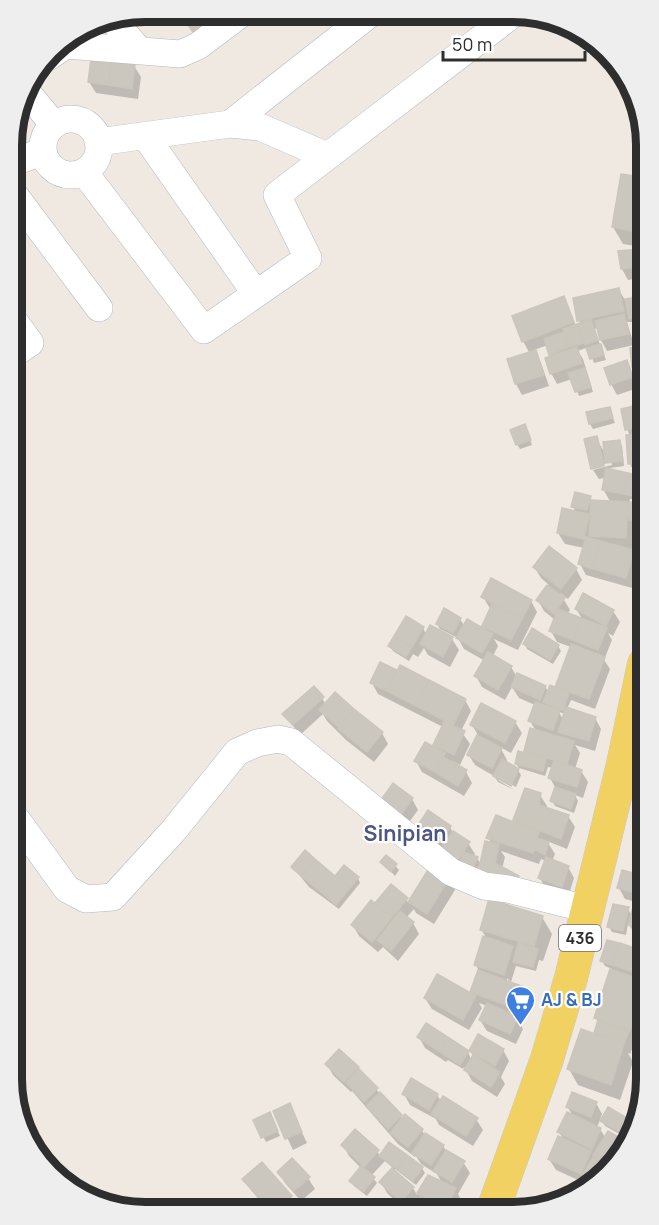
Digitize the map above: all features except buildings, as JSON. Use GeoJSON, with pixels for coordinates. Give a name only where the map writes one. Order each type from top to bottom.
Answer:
{"type":"FeatureCollection","features":[{"type":"Feature","properties":{"kind":"main road","name":"436"},"geometry":{"type":"LineString","coordinates":[[496,1202],[547,1059],[571,978],[636,702]]}},
{"type":"Feature","properties":{"kind":"street"},"geometry":{"type":"LineString","coordinates":[[74,45],[180,54],[198,46],[230,22]]}},
{"type":"Feature","properties":{"kind":"street"},"geometry":{"type":"LineString","coordinates":[[230,124],[361,22]]}},
{"type":"Feature","properties":{"kind":"street"},"geometry":{"type":"LineString","coordinates":[[84,172],[204,330],[308,258],[277,195],[503,22]]}},
{"type":"Feature","properties":{"kind":"street"},"geometry":{"type":"LineString","coordinates":[[118,26],[138,49]]}},
{"type":"Feature","properties":{"kind":"street"},"geometry":{"type":"LineString","coordinates":[[32,98],[54,125]]}},
{"type":"Feature","properties":{"kind":"street"},"geometry":{"type":"LineString","coordinates":[[71,119],[89,126],[98,142],[96,159],[84,172],[76,175],[58,172],[51,167],[43,151],[47,132],[54,125],[71,119]]}},
{"type":"Feature","properties":{"kind":"street"},"geometry":{"type":"LineString","coordinates":[[98,142],[230,124],[260,127],[327,156]]}},
{"type":"Feature","properties":{"kind":"street"},"geometry":{"type":"LineString","coordinates":[[146,137],[256,294]]}},
{"type":"Feature","properties":{"kind":"street"},"geometry":{"type":"LineString","coordinates":[[22,159],[43,151]]}},
{"type":"Feature","properties":{"kind":"street"},"geometry":{"type":"LineString","coordinates":[[22,204],[99,308]]}},
{"type":"Feature","properties":{"kind":"street"},"geometry":{"type":"LineString","coordinates":[[22,332],[30,343],[22,349]]}},
{"type":"Feature","properties":{"kind":"street"},"geometry":{"type":"LineString","coordinates":[[22,827],[67,889],[86,899],[113,897],[174,830],[237,752],[257,743],[278,740],[291,742],[451,873],[484,886],[520,892],[587,909]]}},
{"type":"Feature","properties":{"kind":"place","name":"AJ & BJ"},"geometry":{"type":"Point","coordinates":[520,1026]}},
{"type":"Feature","properties":{"kind":"district","name":"Sinipian"},"geometry":{"type":"Point","coordinates":[405,834]}}]}
